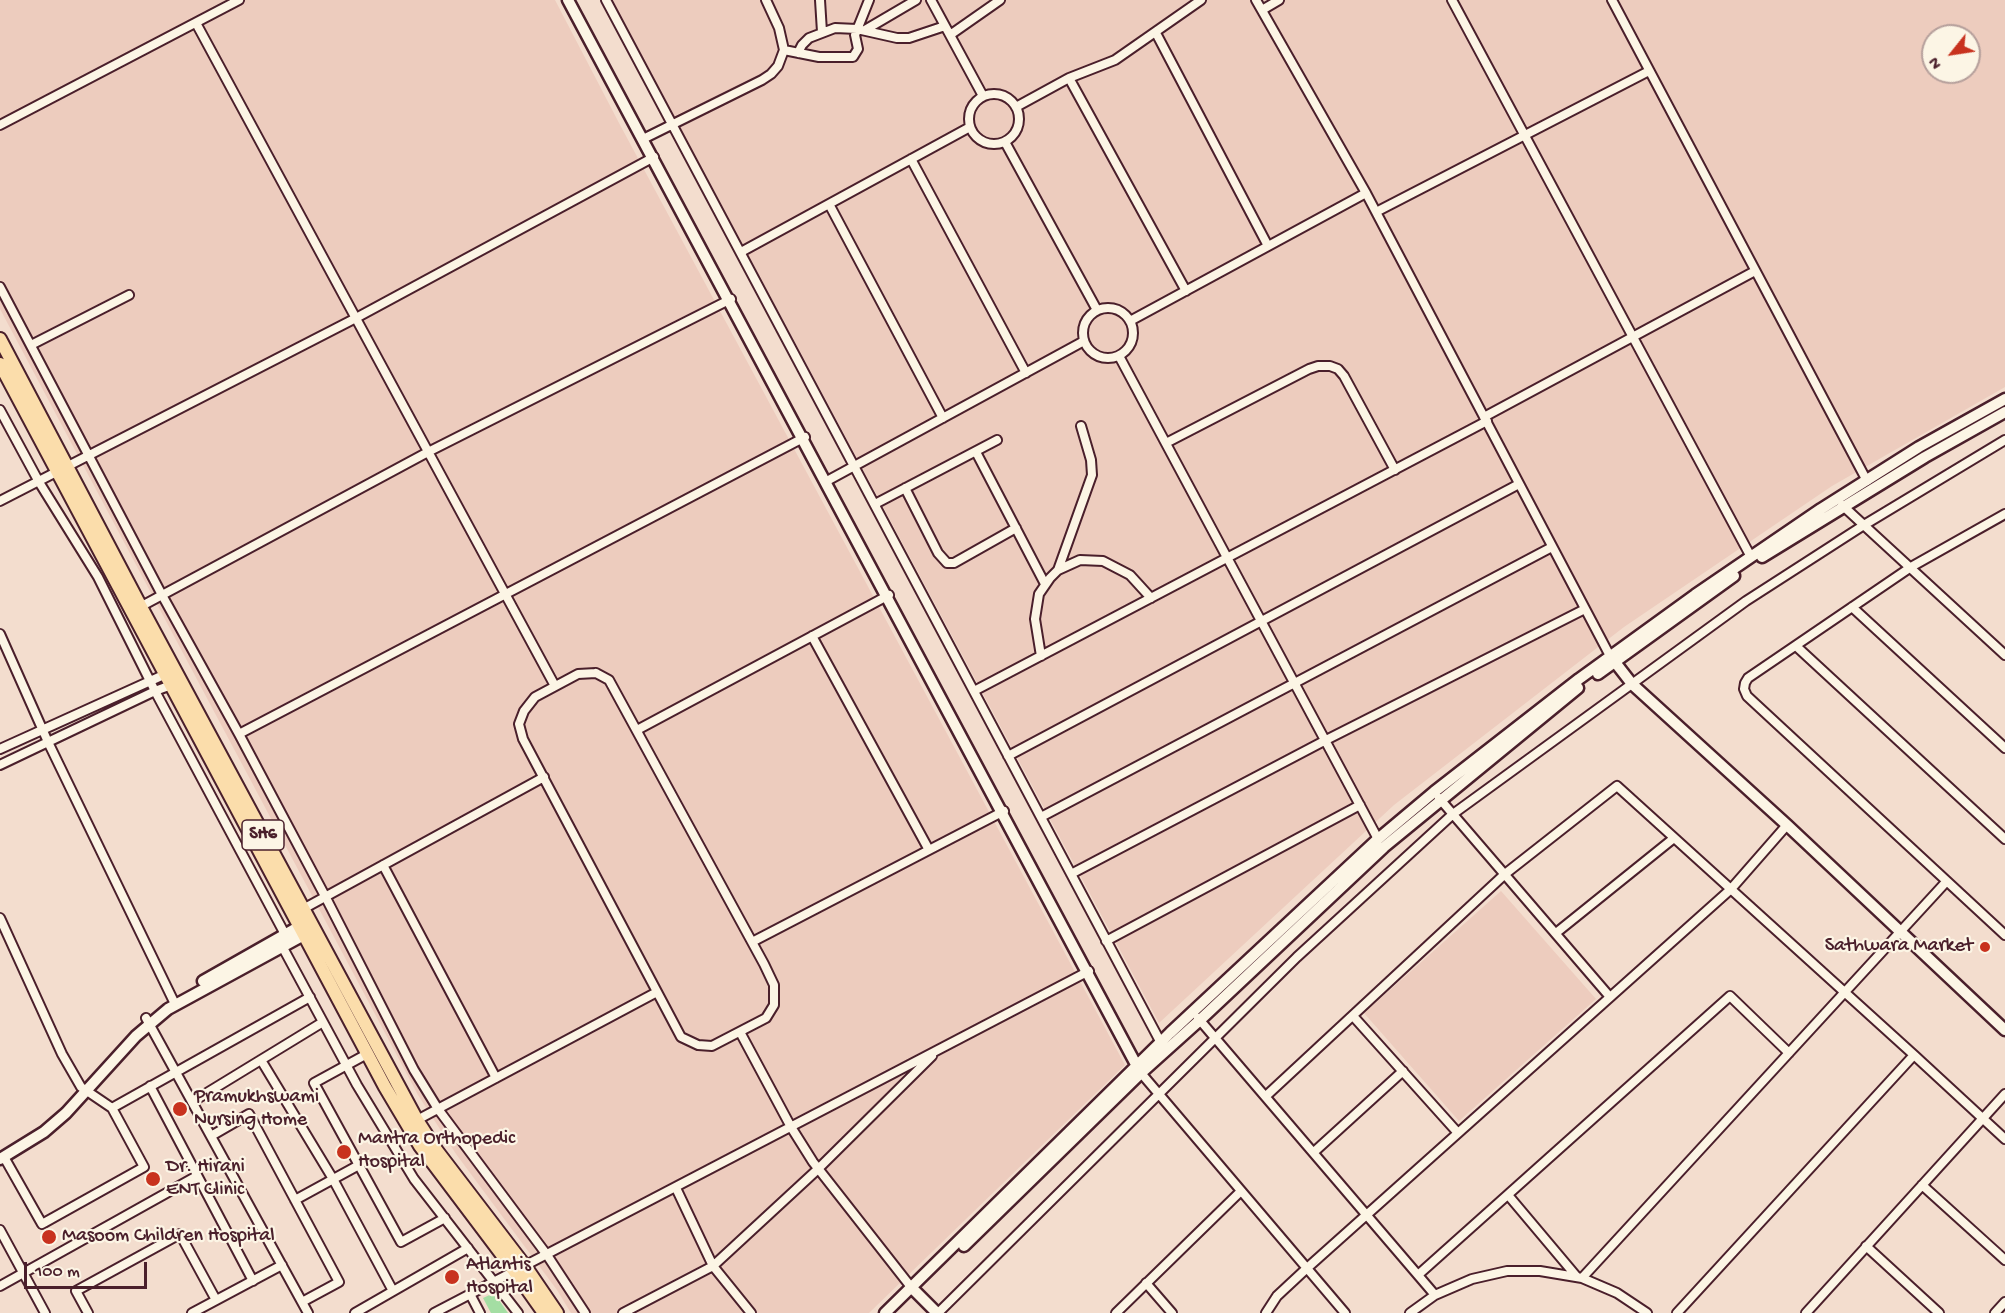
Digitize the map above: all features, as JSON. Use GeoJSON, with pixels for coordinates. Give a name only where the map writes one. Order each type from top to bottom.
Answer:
{"type":"FeatureCollection","features":[{"type":"Feature","properties":{"kind":"main road","name":"SH6"},"geometry":{"type":"LineString","coordinates":[[0,339],[64,470],[306,928],[385,1087],[420,1146],[557,1313]]}},
{"type":"Feature","properties":{"kind":"main road","name":"SH6"},"geometry":{"type":"LineString","coordinates":[[0,364],[64,470]]}},
{"type":"Feature","properties":{"kind":"main road","name":"SH6"},"geometry":{"type":"LineString","coordinates":[[173,677],[303,909],[306,928],[417,1120],[520,1269],[544,1313]]}},
{"type":"Feature","properties":{"kind":"street"},"geometry":{"type":"LineString","coordinates":[[0,125],[239,0]]}},
{"type":"Feature","properties":{"kind":"street"},"geometry":{"type":"LineString","coordinates":[[570,0],[1002,812],[1142,1070],[1159,1096],[1345,1313]]}},
{"type":"Feature","properties":{"kind":"street"},"geometry":{"type":"LineString","coordinates":[[606,0],[1161,1043]]}},
{"type":"Feature","properties":{"kind":"street"},"geometry":{"type":"LineString","coordinates":[[644,139],[762,80],[778,66],[784,50],[779,28],[766,0]]}},
{"type":"Feature","properties":{"kind":"street"},"geometry":{"type":"LineString","coordinates":[[820,0],[822,32]]}},
{"type":"Feature","properties":{"kind":"street"},"geometry":{"type":"LineString","coordinates":[[861,29],[869,0]]}},
{"type":"Feature","properties":{"kind":"street"},"geometry":{"type":"LineString","coordinates":[[784,50],[833,58],[853,57],[858,49],[855,35],[861,29],[916,0]]}},
{"type":"Feature","properties":{"kind":"street"},"geometry":{"type":"LineString","coordinates":[[931,0],[983,96]]}},
{"type":"Feature","properties":{"kind":"street"},"geometry":{"type":"LineString","coordinates":[[950,35],[1000,0]]}},
{"type":"Feature","properties":{"kind":"street"},"geometry":{"type":"LineString","coordinates":[[1016,107],[1069,78],[1115,60],[1201,0]]}},
{"type":"Feature","properties":{"kind":"street"},"geometry":{"type":"LineString","coordinates":[[1256,0],[1366,193],[1551,547],[1613,659],[1632,684],[1787,825],[2005,1030]]}},
{"type":"Feature","properties":{"kind":"street"},"geometry":{"type":"LineString","coordinates":[[1262,10],[1280,0]]}},
{"type":"Feature","properties":{"kind":"street"},"geometry":{"type":"LineString","coordinates":[[1452,0],[1751,557]]}},
{"type":"Feature","properties":{"kind":"street"},"geometry":{"type":"LineString","coordinates":[[1611,0],[1867,481]]}},
{"type":"Feature","properties":{"kind":"street"},"geometry":{"type":"LineString","coordinates":[[196,23],[555,686]]}},
{"type":"Feature","properties":{"kind":"street"},"geometry":{"type":"LineString","coordinates":[[798,53],[806,41],[835,28],[861,29],[897,38],[909,38],[945,26]]}},
{"type":"Feature","properties":{"kind":"street"},"geometry":{"type":"LineString","coordinates":[[1156,33],[1268,246]]}},
{"type":"Feature","properties":{"kind":"street"},"geometry":{"type":"LineString","coordinates":[[1376,212],[1649,71]]}},
{"type":"Feature","properties":{"kind":"street"},"geometry":{"type":"LineString","coordinates":[[1069,78],[1185,291]]}},
{"type":"Feature","properties":{"kind":"street"},"geometry":{"type":"LineString","coordinates":[[994,93],[1004,95],[1016,107],[1019,118],[1017,129],[1005,142],[994,144],[984,142],[976,137],[970,127],[970,110],[983,96],[994,93]]}},
{"type":"Feature","properties":{"kind":"street"},"geometry":{"type":"LineString","coordinates":[[741,252],[970,127]]}},
{"type":"Feature","properties":{"kind":"street"},"geometry":{"type":"LineString","coordinates":[[1005,142],[1097,310]]}},
{"type":"Feature","properties":{"kind":"street"},"geometry":{"type":"LineString","coordinates":[[0,501],[356,318],[654,157]]}},
{"type":"Feature","properties":{"kind":"street"},"geometry":{"type":"LineString","coordinates":[[911,159],[1026,373]]}},
{"type":"Feature","properties":{"kind":"street"},"geometry":{"type":"LineString","coordinates":[[1130,321],[1366,193]]}},
{"type":"Feature","properties":{"kind":"street"},"geometry":{"type":"LineString","coordinates":[[829,204],[943,418]]}},
{"type":"Feature","properties":{"kind":"street"},"geometry":{"type":"LineString","coordinates":[[974,692],[1395,470],[1755,271]]}},
{"type":"Feature","properties":{"kind":"street"},"geometry":{"type":"LineString","coordinates":[[0,286],[162,595],[325,896],[414,1070],[438,1109],[547,1255],[585,1313]]}},
{"type":"Feature","properties":{"kind":"street"},"geometry":{"type":"LineString","coordinates":[[31,345],[129,296]]}},
{"type":"Feature","properties":{"kind":"street"},"geometry":{"type":"LineString","coordinates":[[136,609],[429,452],[730,299]]}},
{"type":"Feature","properties":{"kind":"street"},"geometry":{"type":"LineString","coordinates":[[1108,308],[1118,310],[1130,321],[1133,333],[1131,343],[1119,356],[1108,358],[1098,356],[1090,351],[1084,341],[1084,324],[1097,310],[1108,308]]}},
{"type":"Feature","properties":{"kind":"street"},"geometry":{"type":"LineString","coordinates":[[827,481],[1084,341]]}},
{"type":"Feature","properties":{"kind":"street"},"geometry":{"type":"LineString","coordinates":[[1119,356],[1378,839]]}},
{"type":"Feature","properties":{"kind":"street"},"geometry":{"type":"LineString","coordinates":[[1166,443],[1309,369],[1330,366],[1338,369],[1344,376],[1395,470]]}},
{"type":"Feature","properties":{"kind":"street"},"geometry":{"type":"LineString","coordinates":[[1613,659],[1840,503],[1867,481],[1919,447],[2005,399]]}},
{"type":"Feature","properties":{"kind":"street"},"geometry":{"type":"LineString","coordinates":[[0,410],[39,482],[98,577],[286,941],[310,997],[346,1066],[414,1179],[518,1313]]}},
{"type":"Feature","properties":{"kind":"street"},"geometry":{"type":"LineString","coordinates":[[885,1313],[914,1290],[1378,839],[1438,796],[1613,659],[1751,557],[1840,503],[2005,412]]}},
{"type":"Feature","properties":{"kind":"street"},"geometry":{"type":"LineString","coordinates":[[1041,656],[1035,619],[1039,594],[1058,570],[1092,475],[1091,460],[1081,426]]}},
{"type":"Feature","properties":{"kind":"street"},"geometry":{"type":"LineString","coordinates":[[239,734],[804,438]]}},
{"type":"Feature","properties":{"kind":"street"},"geometry":{"type":"LineString","coordinates":[[875,504],[997,440]]}},
{"type":"Feature","properties":{"kind":"street"},"geometry":{"type":"LineString","coordinates":[[740,1032],[791,1127],[818,1169],[914,1290],[938,1313],[1298,957],[1453,814],[1746,601],[1864,525],[2005,441]]}},
{"type":"Feature","properties":{"kind":"street"},"geometry":{"type":"LineString","coordinates":[[976,452],[1045,584]]}},
{"type":"Feature","properties":{"kind":"street"},"geometry":{"type":"LineString","coordinates":[[1008,756],[1519,484]]}},
{"type":"Feature","properties":{"kind":"street"},"geometry":{"type":"LineString","coordinates":[[905,489],[938,553],[947,563],[954,563],[1016,528]]}},
{"type":"Feature","properties":{"kind":"street"},"geometry":{"type":"LineString","coordinates":[[1840,503],[2005,655]]}},
{"type":"Feature","properties":{"kind":"street"},"geometry":{"type":"LineString","coordinates":[[2005,514],[1911,567],[1748,678],[1744,689],[1747,696],[2005,935]]}},
{"type":"Feature","properties":{"kind":"street"},"geometry":{"type":"LineString","coordinates":[[1041,817],[1551,547]]}},
{"type":"Feature","properties":{"kind":"street"},"geometry":{"type":"LineString","coordinates":[[1058,570],[1080,561],[1103,561],[1130,575],[1151,598]]}},
{"type":"Feature","properties":{"kind":"street"},"geometry":{"type":"LineString","coordinates":[[637,730],[888,596]]}},
{"type":"Feature","properties":{"kind":"street"},"geometry":{"type":"LineString","coordinates":[[1852,607],[2005,748]]}},
{"type":"Feature","properties":{"kind":"street"},"geometry":{"type":"LineString","coordinates":[[1071,874],[1326,740],[1585,609]]}},
{"type":"Feature","properties":{"kind":"street"},"geometry":{"type":"LineString","coordinates":[[0,634],[48,742],[174,1002]]}},
{"type":"Feature","properties":{"kind":"street"},"geometry":{"type":"LineString","coordinates":[[812,636],[929,850]]}},
{"type":"Feature","properties":{"kind":"street"},"geometry":{"type":"LineString","coordinates":[[1796,646],[2005,839]]}},
{"type":"Feature","properties":{"kind":"street"},"geometry":{"type":"LineString","coordinates":[[596,673],[609,680],[637,730],[774,985],[774,1005],[766,1018],[712,1046],[698,1045],[681,1037],[523,739],[519,724],[524,711],[536,697],[578,674],[596,673]]}},
{"type":"Feature","properties":{"kind":"street"},"geometry":{"type":"LineString","coordinates":[[0,749],[150,679],[173,677]]}},
{"type":"Feature","properties":{"kind":"street"},"geometry":{"type":"LineString","coordinates":[[0,765],[155,691],[173,677]]}},
{"type":"Feature","properties":{"kind":"street"},"geometry":{"type":"LineString","coordinates":[[303,909],[544,777]]}},
{"type":"Feature","properties":{"kind":"street"},"geometry":{"type":"LineString","coordinates":[[1266,1096],[1505,874],[1617,786],[2005,1139]]}},
{"type":"Feature","properties":{"kind":"street"},"geometry":{"type":"LineString","coordinates":[[1438,796],[1610,997]]}},
{"type":"Feature","properties":{"kind":"street"},"geometry":{"type":"LineString","coordinates":[[1142,1070],[1161,1043],[1196,1016],[1438,796]]}},
{"type":"Feature","properties":{"kind":"street"},"geometry":{"type":"LineString","coordinates":[[1106,941],[1360,805]]}},
{"type":"Feature","properties":{"kind":"street"},"geometry":{"type":"LineString","coordinates":[[752,942],[1002,812]]}},
{"type":"Feature","properties":{"kind":"street"},"geometry":{"type":"LineString","coordinates":[[1266,1313],[1277,1296],[1306,1269],[1731,889],[1787,825]]}},
{"type":"Feature","properties":{"kind":"street"},"geometry":{"type":"LineString","coordinates":[[1556,933],[1674,838]]}},
{"type":"Feature","properties":{"kind":"street"},"geometry":{"type":"LineString","coordinates":[[383,865],[496,1078]]}},
{"type":"Feature","properties":{"kind":"street"},"geometry":{"type":"LineString","coordinates":[[1580,1277],[1946,882]]}},
{"type":"Feature","properties":{"kind":"street"},"geometry":{"type":"LineString","coordinates":[[0,918],[62,1054],[84,1089],[112,1108],[144,1167],[42,1224],[1,1156],[40,1127],[84,1089],[125,1038],[174,1002],[306,928]]}},
{"type":"Feature","properties":{"kind":"street"},"geometry":{"type":"LineString","coordinates":[[434,1313],[446,1310],[470,1294],[1088,971]]}},
{"type":"Feature","properties":{"kind":"street"},"geometry":{"type":"LineString","coordinates":[[417,1120],[657,992]]}},
{"type":"Feature","properties":{"kind":"street"},"geometry":{"type":"LineString","coordinates":[[1418,1275],[1730,996],[1789,1053]]}},
{"type":"Feature","properties":{"kind":"street"},"geometry":{"type":"LineString","coordinates":[[112,1108],[310,997]]}},
{"type":"Feature","properties":{"kind":"street"},"geometry":{"type":"LineString","coordinates":[[1196,1016],[1435,1295]]}},
{"type":"Feature","properties":{"kind":"street"},"geometry":{"type":"LineString","coordinates":[[1353,1016],[1458,1133]]}},
{"type":"Feature","properties":{"kind":"street"},"geometry":{"type":"LineString","coordinates":[[148,1021],[308,1313]]}},
{"type":"Feature","properties":{"kind":"street"},"geometry":{"type":"LineString","coordinates":[[192,1102],[323,1022]]}},
{"type":"Feature","properties":{"kind":"street"},"geometry":{"type":"LineString","coordinates":[[623,1313],[712,1266],[818,1169],[940,1049]]}},
{"type":"Feature","properties":{"kind":"street"},"geometry":{"type":"LineString","coordinates":[[367,1054],[314,1083],[401,1242],[445,1218]]}},
{"type":"Feature","properties":{"kind":"street"},"geometry":{"type":"LineString","coordinates":[[1677,1313],[1914,1055]]}},
{"type":"Feature","properties":{"kind":"street"},"geometry":{"type":"LineString","coordinates":[[261,1060],[333,1179],[393,1292]]}},
{"type":"Feature","properties":{"kind":"street"},"geometry":{"type":"LineString","coordinates":[[1314,1152],[1403,1071]]}},
{"type":"Feature","properties":{"kind":"street"},"geometry":{"type":"LineString","coordinates":[[150,1086],[253,1281]]}},
{"type":"Feature","properties":{"kind":"street"},"geometry":{"type":"LineString","coordinates":[[1806,1313],[2005,1094]]}},
{"type":"Feature","properties":{"kind":"street"},"geometry":{"type":"LineString","coordinates":[[211,1136],[249,1114],[339,1282],[302,1302]]}},
{"type":"Feature","properties":{"kind":"street"},"geometry":{"type":"LineString","coordinates":[[295,1200],[359,1165]]}},
{"type":"Feature","properties":{"kind":"street"},"geometry":{"type":"LineString","coordinates":[[0,1286],[197,1176]]}},
{"type":"Feature","properties":{"kind":"street"},"geometry":{"type":"LineString","coordinates":[[1922,1185],[2005,1260]]}},
{"type":"Feature","properties":{"kind":"street"},"geometry":{"type":"LineString","coordinates":[[676,1188],[712,1266],[752,1313]]}},
{"type":"Feature","properties":{"kind":"street"},"geometry":{"type":"LineString","coordinates":[[1116,1313],[1241,1191]]}},
{"type":"Feature","properties":{"kind":"street"},"geometry":{"type":"LineString","coordinates":[[1508,1195],[1580,1277]]}},
{"type":"Feature","properties":{"kind":"street"},"geometry":{"type":"LineString","coordinates":[[0,1230],[45,1313]]}},
{"type":"Feature","properties":{"kind":"street"},"geometry":{"type":"LineString","coordinates":[[88,1313],[76,1291],[180,1234],[216,1300]]}},
{"type":"Feature","properties":{"kind":"street"},"geometry":{"type":"LineString","coordinates":[[1866,1246],[1939,1313]]}},
{"type":"Feature","properties":{"kind":"street"},"geometry":{"type":"LineString","coordinates":[[355,1313],[468,1248]]}},
{"type":"Feature","properties":{"kind":"street"},"geometry":{"type":"LineString","coordinates":[[192,1313],[282,1265]]}},
{"type":"Feature","properties":{"kind":"street"},"geometry":{"type":"LineString","coordinates":[[1410,1313],[1435,1295],[1472,1279],[1507,1271],[1540,1271],[1580,1277],[1617,1293],[1647,1313]]}},
{"type":"Feature","properties":{"kind":"street"},"geometry":{"type":"LineString","coordinates":[[1146,1283],[1172,1313]]}},
{"type":"Feature","properties":{"kind":"street"},"geometry":{"type":"LineString","coordinates":[[895,1313],[914,1290]]}},
{"type":"Feature","properties":{"kind":"street"},"geometry":{"type":"LineString","coordinates":[[470,1294],[480,1313]]}},
{"type":"Feature","properties":{"kind":"street"},"geometry":{"type":"LineString","coordinates":[[1995,1313],[2005,1302]]}},
{"type":"Feature","properties":{"kind":"shaded area"},"geometry":{"type":"Polygon","coordinates":[[[0,0],[555,0],[1125,1065],[869,1313],[571,1313],[557,1290],[456,1154],[418,1095],[0,309],[0,0]]]}},
{"type":"Feature","properties":{"kind":"shaded area"},"geometry":{"type":"Polygon","coordinates":[[[612,0],[2005,0],[2005,387],[1832,486],[1624,627],[1394,805],[1159,1023],[612,0]]]}},
{"type":"Feature","properties":{"kind":"shaded area"},"geometry":{"type":"Polygon","coordinates":[[[1501,891],[1596,999],[1459,1121],[1364,1013],[1501,891]]]}},
{"type":"Feature","properties":{"kind":"green space"},"geometry":{"type":"Polygon","coordinates":[[[494,1293],[508,1313],[491,1313],[483,1298],[494,1293]]]}},
{"type":"Feature","properties":{"kind":"place","name":"Sathwara Market"},"geometry":{"type":"Point","coordinates":[1985,947]}},
{"type":"Feature","properties":{"kind":"place","name":"Pramukhswami Nursing Home"},"geometry":{"type":"Point","coordinates":[180,1109]}},
{"type":"Feature","properties":{"kind":"place","name":"Mantra Orthopedic Hospital"},"geometry":{"type":"Point","coordinates":[344,1152]}},
{"type":"Feature","properties":{"kind":"place","name":"Dr. Hirani ENT Clinic"},"geometry":{"type":"Point","coordinates":[153,1179]}},
{"type":"Feature","properties":{"kind":"place","name":"Masoom Children Hospital"},"geometry":{"type":"Point","coordinates":[49,1237]}},
{"type":"Feature","properties":{"kind":"place","name":"Atlantis Hospital"},"geometry":{"type":"Point","coordinates":[452,1277]}}]}
